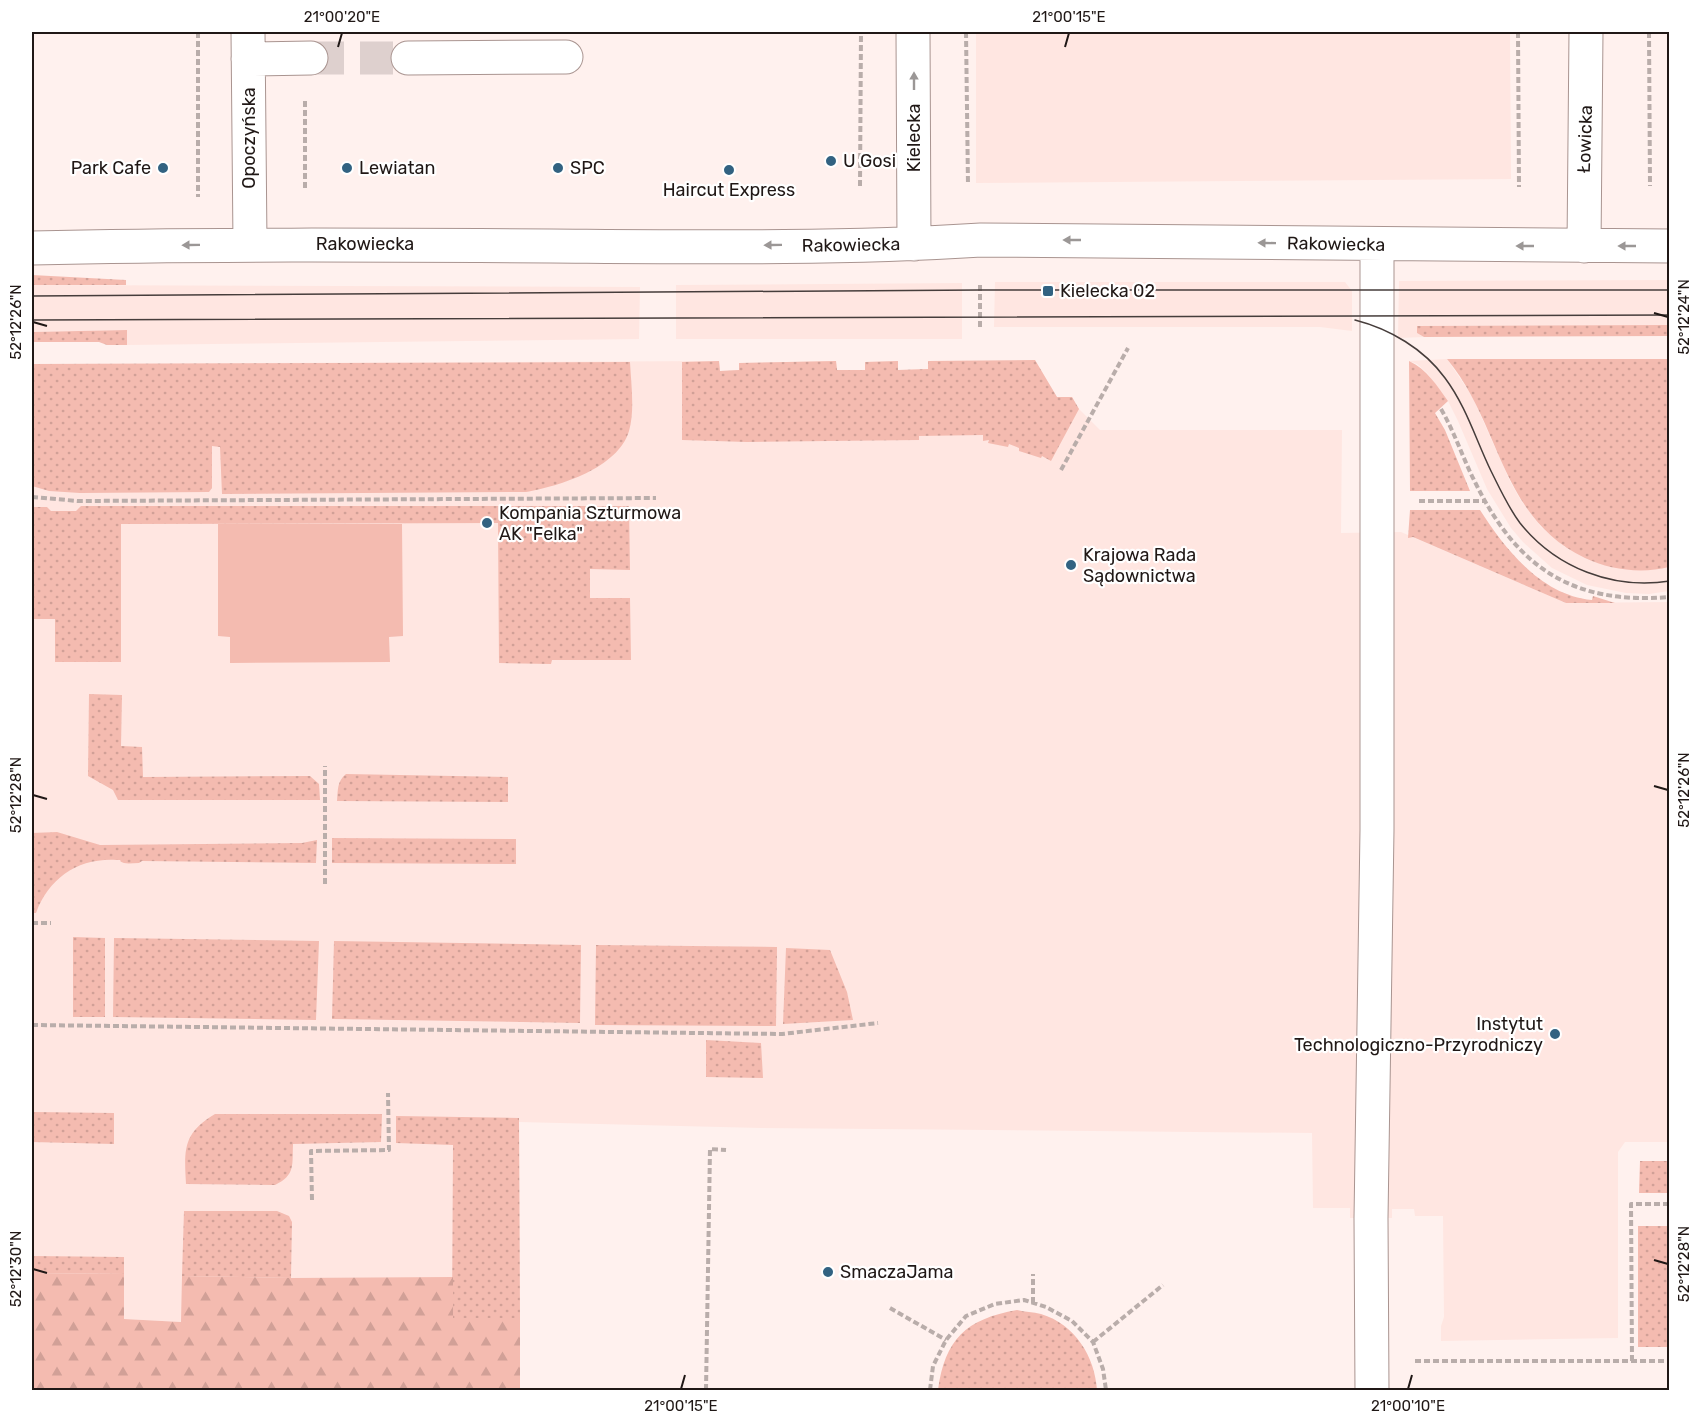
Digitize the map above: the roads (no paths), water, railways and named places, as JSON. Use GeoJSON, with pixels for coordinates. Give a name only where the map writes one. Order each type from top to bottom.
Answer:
{"type":"FeatureCollection","features":[{"type":"Feature","properties":{"kind":"street","name":"Kielecka"},"geometry":{"type":"LineString","coordinates":[[913,32],[914,244]]}},
{"type":"Feature","properties":{"kind":"street","name":"Łowicka"},"geometry":{"type":"LineString","coordinates":[[1584,246],[1586,32]]}},
{"type":"Feature","properties":{"kind":"street"},"geometry":{"type":"LineString","coordinates":[[248,45],[308,58]]}},
{"type":"Feature","properties":{"kind":"street","name":"Opoczyńska"},"geometry":{"type":"LineString","coordinates":[[248,45],[250,244]]}},
{"type":"Feature","properties":{"kind":"street"},"geometry":{"type":"LineString","coordinates":[[408,58],[566,57]]}},
{"type":"Feature","properties":{"kind":"street","name":"Rakowiecka"},"geometry":{"type":"LineString","coordinates":[[32,248],[250,244],[657,246],[914,244],[981,240],[1670,246]]}},
{"type":"Feature","properties":{"kind":"street"},"geometry":{"type":"LineString","coordinates":[[1372,1390],[1371,1218],[1377,830],[1377,245]]}},
{"type":"Feature","properties":{"kind":"tunnel"},"geometry":{"type":"LineString","coordinates":[[311,58],[408,58]]}},
{"type":"Feature","properties":{"kind":"tram line"},"geometry":{"type":"LineString","coordinates":[[32,296],[980,290],[1670,290]]}},
{"type":"Feature","properties":{"kind":"tram line"},"geometry":{"type":"LineString","coordinates":[[32,320],[1670,315]]}},
{"type":"Feature","properties":{"kind":"tram line"},"geometry":{"type":"LineString","coordinates":[[1355,320],[1381,329],[1417,349],[1437,368],[1459,400],[1504,498],[1520,523],[1534,539],[1568,564],[1587,572],[1628,582],[1670,581]]}},
{"type":"Feature","properties":{"kind":"place","name":"U Gosi"},"geometry":{"type":"Point","coordinates":[831,161]}},
{"type":"Feature","properties":{"kind":"place","name":"Park Cafe"},"geometry":{"type":"Point","coordinates":[163,168]}},
{"type":"Feature","properties":{"kind":"place","name":"Lewiatan"},"geometry":{"type":"Point","coordinates":[347,168]}},
{"type":"Feature","properties":{"kind":"place","name":"SPC"},"geometry":{"type":"Point","coordinates":[558,168]}},
{"type":"Feature","properties":{"kind":"place","name":"Haircut Express"},"geometry":{"type":"Point","coordinates":[729,170]}},
{"type":"Feature","properties":{"kind":"place","name":"Kielecka 02"},"geometry":{"type":"Point","coordinates":[1048,291]}},
{"type":"Feature","properties":{"kind":"place","name":"Kompania Szturmowa AK \"Felka\""},"geometry":{"type":"Point","coordinates":[487,523]}},
{"type":"Feature","properties":{"kind":"place","name":"Krajowa Rada Sądownictwa"},"geometry":{"type":"Point","coordinates":[1071,565]}},
{"type":"Feature","properties":{"kind":"place","name":"Instytut Technologiczno-Przyrodniczy"},"geometry":{"type":"Point","coordinates":[1555,1034]}},
{"type":"Feature","properties":{"kind":"place","name":"SmaczaJama"},"geometry":{"type":"Point","coordinates":[828,1272]}}]}
